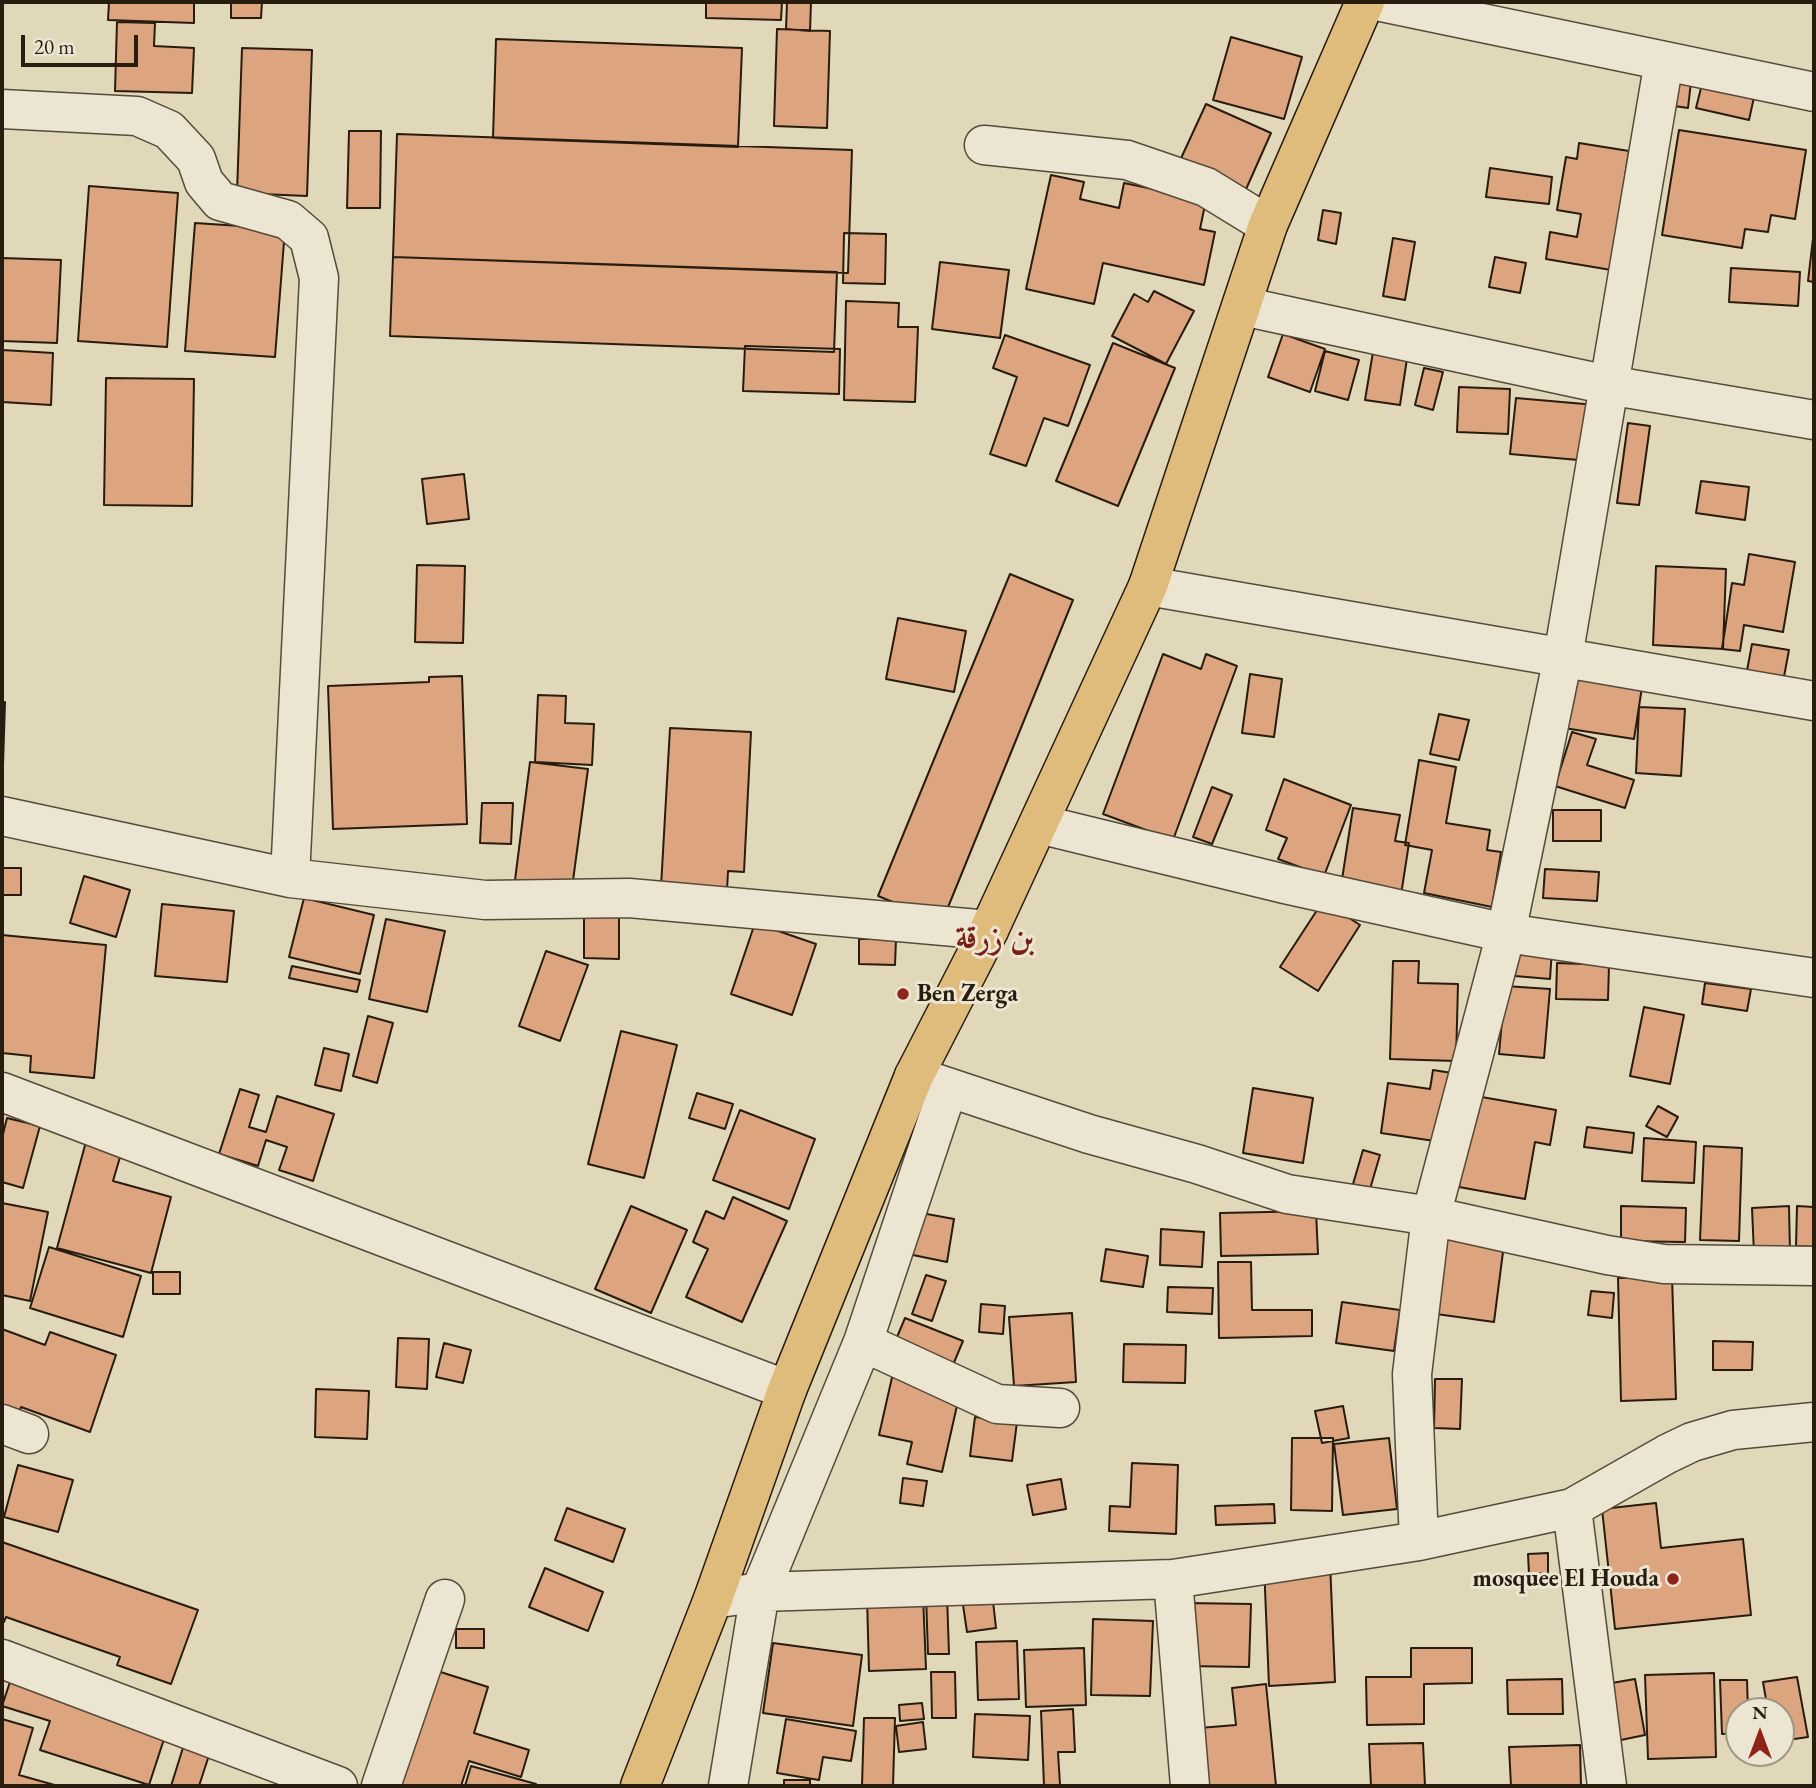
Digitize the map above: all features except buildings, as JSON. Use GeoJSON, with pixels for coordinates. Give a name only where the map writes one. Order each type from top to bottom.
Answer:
{"type":"FeatureCollection","features":[{"type":"Feature","properties":{"kind":"main road"},"geometry":{"type":"LineString","coordinates":[[640,1786],[713,1600],[787,1391],[931,1082],[989,930],[1148,586],[1268,225],[1365,2]]}},
{"type":"Feature","properties":{"kind":"street"},"geometry":{"type":"LineString","coordinates":[[1381,2],[1814,92]]}},
{"type":"Feature","properties":{"kind":"street"},"geometry":{"type":"LineString","coordinates":[[1419,1541],[1412,1374],[1430,1216],[1506,933],[1563,657],[1664,61]]}},
{"type":"Feature","properties":{"kind":"street"},"geometry":{"type":"LineString","coordinates":[[2,109],[137,116],[169,130],[196,159],[204,181],[220,201],[288,220],[309,238],[319,278],[290,878]]}},
{"type":"Feature","properties":{"kind":"street"},"geometry":{"type":"LineString","coordinates":[[984,145],[1127,160],[1206,187],[1268,225]]}},
{"type":"Feature","properties":{"kind":"street"},"geometry":{"type":"LineString","coordinates":[[1242,306],[1608,385],[1814,419]]}},
{"type":"Feature","properties":{"kind":"street"},"geometry":{"type":"LineString","coordinates":[[1148,586],[1814,701]]}},
{"type":"Feature","properties":{"kind":"street"},"geometry":{"type":"LineString","coordinates":[[2,816],[290,878],[485,900],[629,898],[989,930]]}},
{"type":"Feature","properties":{"kind":"street"},"geometry":{"type":"LineString","coordinates":[[1038,824],[1285,884],[1506,933],[1814,978]]}},
{"type":"Feature","properties":{"kind":"street"},"geometry":{"type":"LineString","coordinates":[[728,1786],[760,1592],[863,1342],[931,1082],[1287,1194],[1430,1216],[1607,1255],[1664,1264],[1814,1266]]}},
{"type":"Feature","properties":{"kind":"street"},"geometry":{"type":"LineString","coordinates":[[2,1092],[787,1391]]}},
{"type":"Feature","properties":{"kind":"street"},"geometry":{"type":"LineString","coordinates":[[863,1342],[997,1404],[1059,1408]]}},
{"type":"Feature","properties":{"kind":"street"},"geometry":{"type":"LineString","coordinates":[[713,1600],[760,1592],[1173,1579],[1419,1541],[1572,1508],[1692,1442],[1733,1430],[1814,1422]]}},
{"type":"Feature","properties":{"kind":"street"},"geometry":{"type":"LineString","coordinates":[[1572,1508],[1607,1786]]}},
{"type":"Feature","properties":{"kind":"street"},"geometry":{"type":"LineString","coordinates":[[1173,1579],[1190,1786]]}},
{"type":"Feature","properties":{"kind":"street"},"geometry":{"type":"LineString","coordinates":[[381,1786],[445,1600]]}},
{"type":"Feature","properties":{"kind":"street"},"geometry":{"type":"LineString","coordinates":[[2,1659],[338,1786]]}},
{"type":"Feature","properties":{"kind":"place","name":"Ben Zerga"},"geometry":{"type":"Point","coordinates":[903,994]}},
{"type":"Feature","properties":{"kind":"place","name":"mosquee El Houda"},"geometry":{"type":"Point","coordinates":[1673,1579]}},
{"type":"Feature","properties":{"kind":"district","name":"بن زرقة"},"geometry":{"type":"Point","coordinates":[995,939]}}]}
